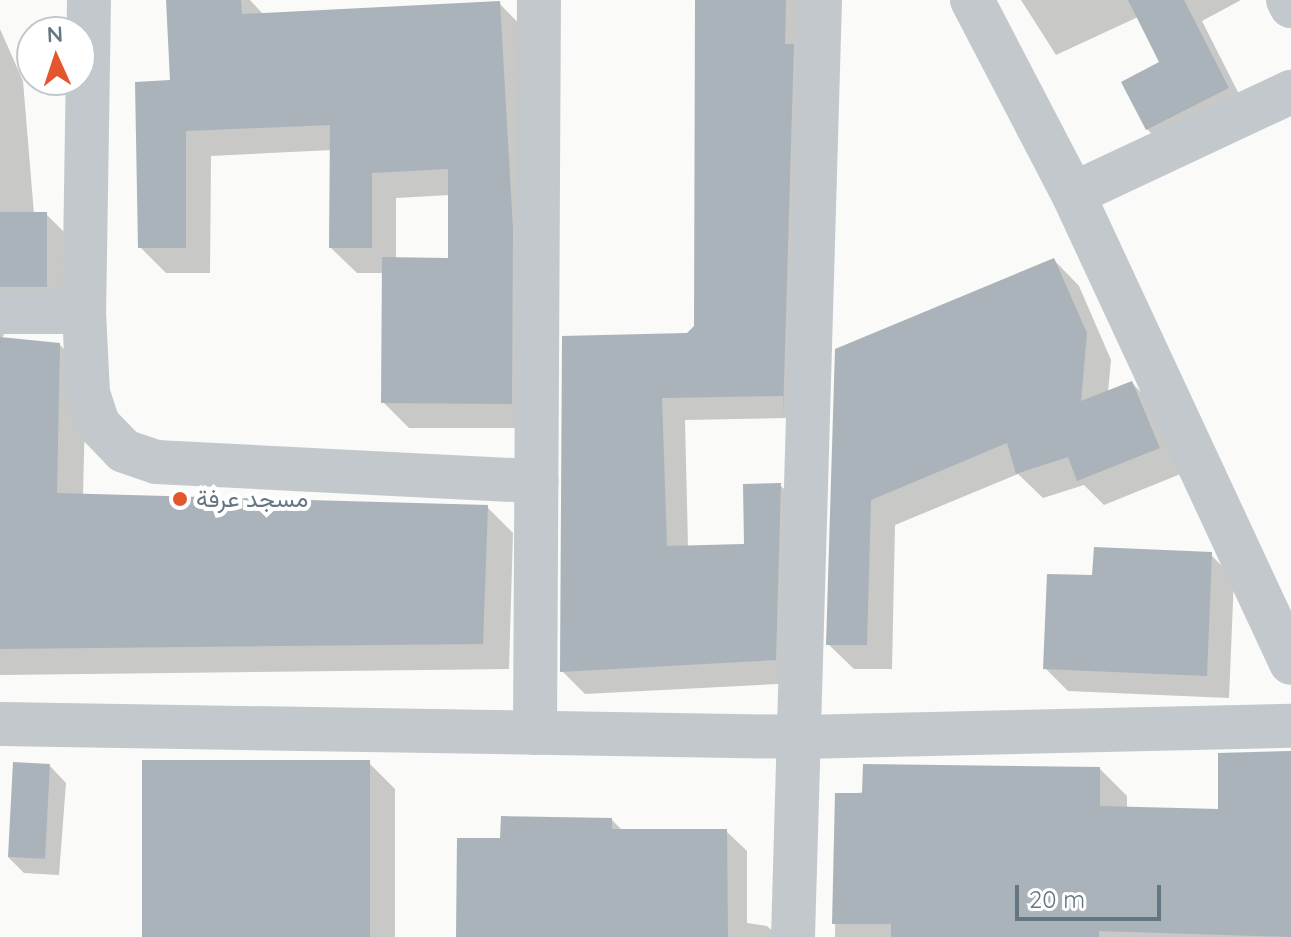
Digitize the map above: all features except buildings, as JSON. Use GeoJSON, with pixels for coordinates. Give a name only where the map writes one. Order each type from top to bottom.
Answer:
{"type":"FeatureCollection","features":[{"type":"Feature","properties":{"kind":"street"},"geometry":{"type":"LineString","coordinates":[[89,0],[84,312],[88,393],[98,424],[124,451],[156,462],[537,481]]}},
{"type":"Feature","properties":{"kind":"street"},"geometry":{"type":"LineString","coordinates":[[535,733],[539,0]]}},
{"type":"Feature","properties":{"kind":"street"},"geometry":{"type":"LineString","coordinates":[[793,937],[820,0]]}},
{"type":"Feature","properties":{"kind":"street"},"geometry":{"type":"LineString","coordinates":[[972,0],[1073,194],[1291,663]]}},
{"type":"Feature","properties":{"kind":"street"},"geometry":{"type":"LineString","coordinates":[[1288,0],[1291,6]]}},
{"type":"Feature","properties":{"kind":"street"},"geometry":{"type":"LineString","coordinates":[[1073,194],[1291,92]]}},
{"type":"Feature","properties":{"kind":"street"},"geometry":{"type":"LineString","coordinates":[[0,312],[84,312]]}},
{"type":"Feature","properties":{"kind":"street"},"geometry":{"type":"LineString","coordinates":[[1240,727],[1291,704]]}},
{"type":"Feature","properties":{"kind":"street"},"geometry":{"type":"LineString","coordinates":[[0,724],[800,737],[1291,726]]}},
{"type":"Feature","properties":{"kind":"place","name":"مسجد عرفة"},"geometry":{"type":"Point","coordinates":[180,499]}}]}
